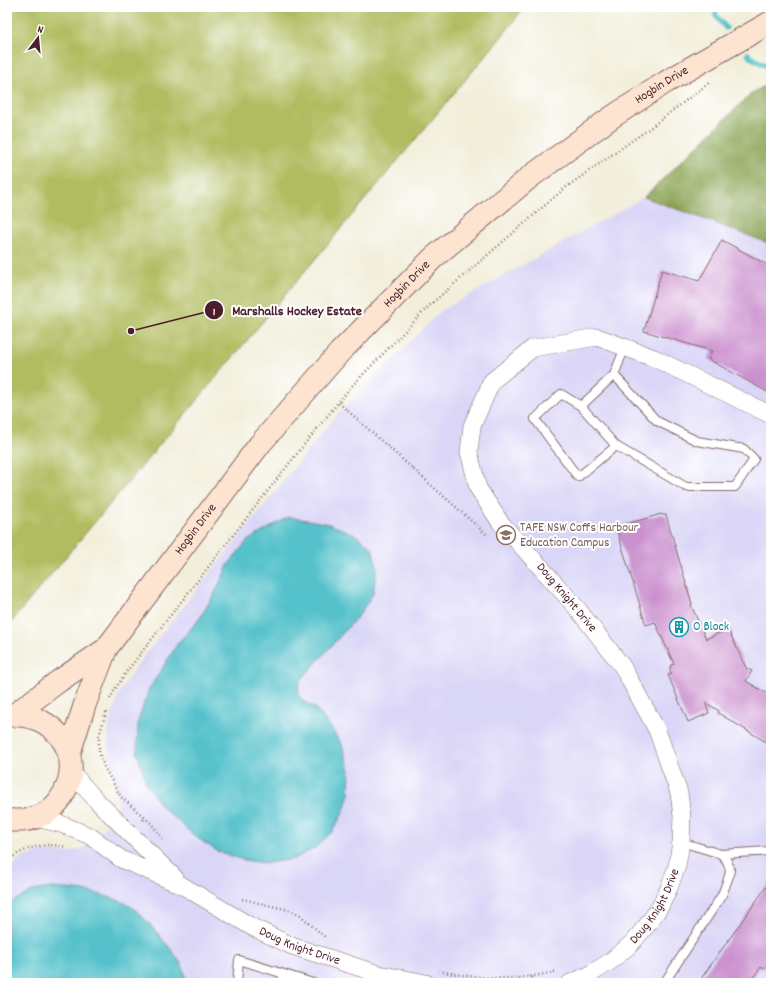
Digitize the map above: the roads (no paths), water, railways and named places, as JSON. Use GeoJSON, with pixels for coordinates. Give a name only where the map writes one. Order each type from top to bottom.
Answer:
{"type":"FeatureCollection","features":[{"type":"Feature","properties":{"kind":"main road","name":"Hogbin Drive"},"geometry":{"type":"LineString","coordinates":[[17,823],[49,811],[60,800],[68,786],[70,762],[85,704],[106,649],[260,444],[340,352],[433,258],[530,177],[612,117],[666,82],[771,22]]}},
{"type":"Feature","properties":{"kind":"main road","name":"Hogbin Drive"},"geometry":{"type":"LineString","coordinates":[[10,716],[106,649]]}},
{"type":"Feature","properties":{"kind":"main road"},"geometry":{"type":"LineString","coordinates":[[10,716],[32,717],[48,725],[61,738],[70,762]]}},
{"type":"Feature","properties":{"kind":"street","name":"Doug Knight Drive"},"geometry":{"type":"LineString","coordinates":[[566,976],[589,975],[611,961],[631,944],[648,924],[661,905],[677,866],[681,842],[682,816],[680,793],[657,730],[622,666],[576,607],[500,522],[478,488],[469,452],[472,426],[492,381],[533,348],[597,337],[654,358],[771,415]]}},
{"type":"Feature","properties":{"kind":"street","name":"Doug Knight Drive"},"geometry":{"type":"LineString","coordinates":[[70,762],[97,802],[183,886]]}},
{"type":"Feature","properties":{"kind":"street","name":"Doug Knight Drive"},"geometry":{"type":"LineString","coordinates":[[17,823],[61,824],[90,836],[121,859],[183,886],[236,919],[292,946],[379,974],[426,983]]}},
{"type":"Feature","properties":{"kind":"lane"},"geometry":{"type":"LineString","coordinates":[[581,406],[614,375],[625,347]]}},
{"type":"Feature","properties":{"kind":"lane"},"geometry":{"type":"LineString","coordinates":[[614,375],[657,421],[697,441],[744,449],[754,459],[735,487],[686,487],[616,446],[581,406],[561,394],[535,419],[578,476],[616,446]]}},
{"type":"Feature","properties":{"kind":"lane"},"geometry":{"type":"LineString","coordinates":[[681,842],[721,854],[771,851]]}},
{"type":"Feature","properties":{"kind":"lane"},"geometry":{"type":"LineString","coordinates":[[664,983],[722,895],[728,883],[730,869],[727,861],[721,854]]}},
{"type":"Feature","properties":{"kind":"lane"},"geometry":{"type":"LineString","coordinates":[[237,983],[239,960],[313,983]]}},
{"type":"Feature","properties":{"kind":"lane"},"geometry":{"type":"LineString","coordinates":[[282,983],[283,974]]}},
{"type":"Feature","properties":{"kind":"water"},"geometry":{"type":"Polygon","coordinates":[[[288,517],[326,523],[355,534],[372,548],[377,567],[373,594],[359,615],[300,681],[298,690],[301,700],[316,709],[342,745],[350,770],[349,794],[343,813],[332,832],[315,848],[294,859],[267,863],[243,860],[217,851],[196,837],[161,806],[146,783],[137,751],[138,721],[148,691],[178,643],[200,618],[217,589],[228,565],[247,541],[288,517]]]}},
{"type":"Feature","properties":{"kind":"water"},"geometry":{"type":"Polygon","coordinates":[[[51,888],[91,892],[110,897],[129,905],[149,923],[178,959],[182,965],[187,983],[7,983],[7,905],[32,891],[51,888]]]}},
{"type":"Feature","properties":{"kind":"waterway"},"geometry":{"type":"LineString","coordinates":[[715,7],[716,16],[726,28]]}},
{"type":"Feature","properties":{"kind":"waterway"},"geometry":{"type":"LineString","coordinates":[[748,54],[750,57],[771,68]]}},
{"type":"Feature","properties":{"kind":"place","name":"Marshalls Hockey Estate"},"geometry":{"type":"Point","coordinates":[131,331]}},
{"type":"Feature","properties":{"kind":"place","name":"TAFE NSW Coffs Harbour Education Campus"},"geometry":{"type":"Point","coordinates":[506,535]}},
{"type":"Feature","properties":{"kind":"place","name":"O Block"},"geometry":{"type":"Point","coordinates":[679,627]}}]}
